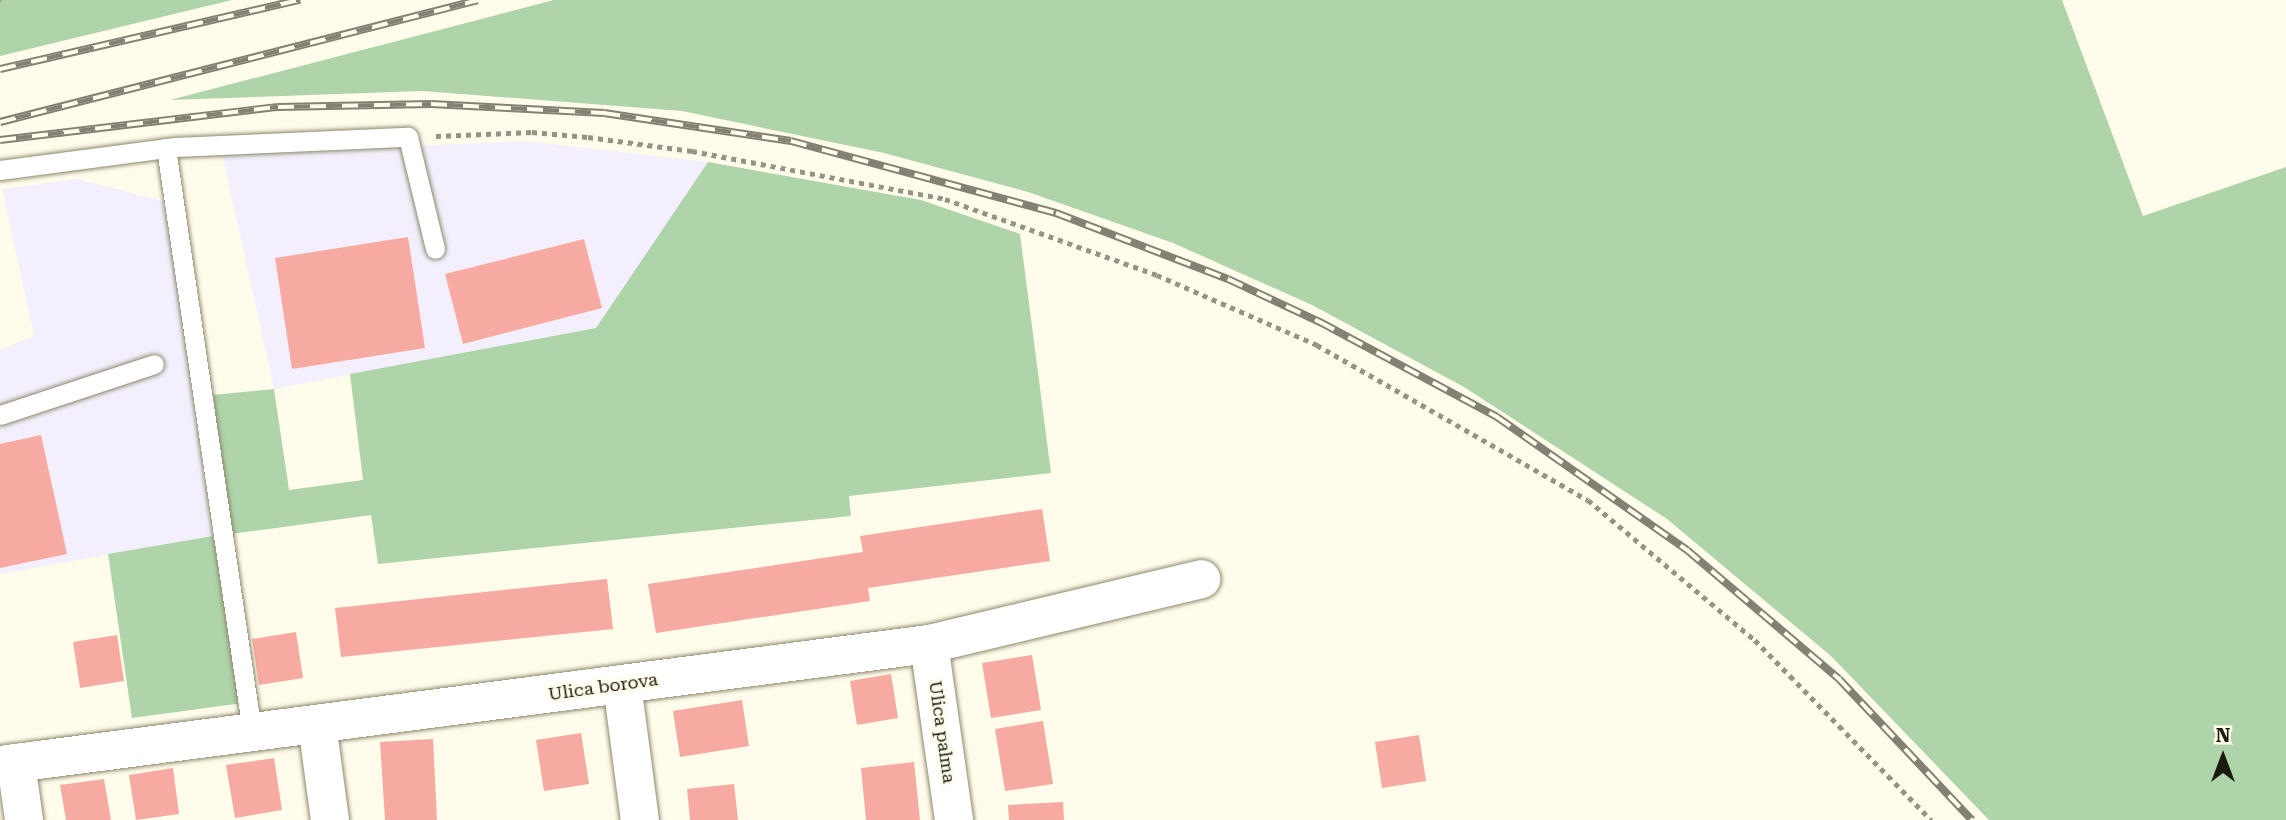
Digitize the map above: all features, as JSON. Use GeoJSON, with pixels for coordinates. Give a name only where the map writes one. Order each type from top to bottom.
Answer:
{"type":"FeatureCollection","features":[{"type":"Feature","properties":{"kind":"street","name":"Ulica borova"},"geometry":{"type":"LineString","coordinates":[[8,764],[929,644],[1201,579]]}},
{"type":"Feature","properties":{"kind":"street","name":"Ulica palma"},"geometry":{"type":"LineString","coordinates":[[929,644],[954,820]]}},
{"type":"Feature","properties":{"kind":"street"},"geometry":{"type":"LineString","coordinates":[[622,684],[640,820]]}},
{"type":"Feature","properties":{"kind":"street"},"geometry":{"type":"LineString","coordinates":[[317,724],[330,820]]}},
{"type":"Feature","properties":{"kind":"street"},"geometry":{"type":"LineString","coordinates":[[8,764],[24,820]]}},
{"type":"Feature","properties":{"kind":"lane"},"geometry":{"type":"LineString","coordinates":[[0,170],[166,148],[408,137],[435,249]]}},
{"type":"Feature","properties":{"kind":"lane"},"geometry":{"type":"LineString","coordinates":[[166,148],[252,732]]}},
{"type":"Feature","properties":{"kind":"lane"},"geometry":{"type":"LineString","coordinates":[[0,415],[154,364]]}},
{"type":"Feature","properties":{"kind":"path"},"geometry":{"type":"LineString","coordinates":[[408,137],[532,132],[588,137],[692,151],[945,199],[1157,275],[1317,345],[1452,419],[1588,500],[1755,640],[1931,820]]}},
{"type":"Feature","properties":{"kind":"shaded area"},"geometry":{"type":"Polygon","coordinates":[[[525,141],[708,162],[596,328],[274,389],[222,154],[525,141]]]}},
{"type":"Feature","properties":{"kind":"shaded area"},"geometry":{"type":"Polygon","coordinates":[[[77,179],[167,202],[213,536],[0,574],[0,350],[34,336],[2,189],[77,179]]]}},
{"type":"Feature","properties":{"kind":"green space"},"geometry":{"type":"Polygon","coordinates":[[[0,0],[232,0],[0,56],[0,0]]]}},
{"type":"Feature","properties":{"kind":"green space"},"geometry":{"type":"Polygon","coordinates":[[[554,0],[2062,0],[2143,216],[2286,167],[2286,820],[1989,820],[1831,656],[1667,519],[1464,387],[1312,305],[1173,243],[1028,192],[884,153],[682,111],[422,91],[170,100],[554,0]]]}},
{"type":"Feature","properties":{"kind":"green space"},"geometry":{"type":"Polygon","coordinates":[[[708,162],[921,200],[1020,234],[1051,473],[849,496],[851,516],[378,564],[371,515],[231,534],[213,395],[274,389],[289,490],[363,480],[350,374],[596,328],[708,162]]]}},
{"type":"Feature","properties":{"kind":"green space"},"geometry":{"type":"Polygon","coordinates":[[[213,536],[243,703],[132,718],[108,554],[213,536]]]}},
{"type":"Feature","properties":{"kind":"building"},"geometry":{"type":"Polygon","coordinates":[[[408,237],[425,348],[292,369],[275,258],[408,237]]]}},
{"type":"Feature","properties":{"kind":"building"},"geometry":{"type":"Polygon","coordinates":[[[584,239],[602,308],[463,344],[445,274],[584,239]]]}},
{"type":"Feature","properties":{"kind":"building"},"geometry":{"type":"Polygon","coordinates":[[[41,435],[67,554],[0,568],[0,444],[41,435]]]}},
{"type":"Feature","properties":{"kind":"building"},"geometry":{"type":"Polygon","coordinates":[[[1042,509],[1050,561],[868,588],[870,601],[656,633],[648,584],[863,552],[860,536],[1042,509]]]}},
{"type":"Feature","properties":{"kind":"building"},"geometry":{"type":"Polygon","coordinates":[[[607,579],[613,629],[341,657],[335,608],[607,579]]]}},
{"type":"Feature","properties":{"kind":"building"},"geometry":{"type":"Polygon","coordinates":[[[296,632],[303,678],[259,685],[252,639],[296,632]]]}},
{"type":"Feature","properties":{"kind":"building"},"geometry":{"type":"Polygon","coordinates":[[[117,635],[124,681],[80,688],[73,642],[117,635]]]}},
{"type":"Feature","properties":{"kind":"building"},"geometry":{"type":"Polygon","coordinates":[[[1032,655],[1041,710],[991,718],[982,663],[1032,655]]]}},
{"type":"Feature","properties":{"kind":"building"},"geometry":{"type":"Polygon","coordinates":[[[891,674],[898,718],[857,725],[850,681],[891,674]]]}},
{"type":"Feature","properties":{"kind":"building"},"geometry":{"type":"Polygon","coordinates":[[[742,700],[749,746],[680,757],[673,711],[742,700]]]}},
{"type":"Feature","properties":{"kind":"building"},"geometry":{"type":"Polygon","coordinates":[[[1043,721],[1053,784],[1005,791],[995,729],[1043,721]]]}},
{"type":"Feature","properties":{"kind":"building"},"geometry":{"type":"Polygon","coordinates":[[[581,733],[589,784],[544,791],[536,740],[581,733]]]}},
{"type":"Feature","properties":{"kind":"building"},"geometry":{"type":"Polygon","coordinates":[[[1419,735],[1426,781],[1382,788],[1375,742],[1419,735]]]}},
{"type":"Feature","properties":{"kind":"building"},"geometry":{"type":"Polygon","coordinates":[[[433,739],[437,820],[385,820],[380,742],[433,739]]]}},
{"type":"Feature","properties":{"kind":"building"},"geometry":{"type":"Polygon","coordinates":[[[274,758],[282,810],[235,818],[226,765],[274,758]]]}},
{"type":"Feature","properties":{"kind":"building"},"geometry":{"type":"Polygon","coordinates":[[[914,762],[920,820],[866,820],[861,768],[914,762]]]}},
{"type":"Feature","properties":{"kind":"building"},"geometry":{"type":"Polygon","coordinates":[[[173,768],[179,814],[136,820],[129,775],[173,768]]]}},
{"type":"Feature","properties":{"kind":"building"},"geometry":{"type":"Polygon","coordinates":[[[104,779],[111,820],[66,820],[60,785],[104,779]]]}},
{"type":"Feature","properties":{"kind":"building"},"geometry":{"type":"Polygon","coordinates":[[[734,784],[738,820],[690,820],[687,789],[734,784]]]}},
{"type":"Feature","properties":{"kind":"building"},"geometry":{"type":"Polygon","coordinates":[[[1063,802],[1064,820],[1009,820],[1008,805],[1063,802]]]}},
{"type":"Feature","properties":{"kind":"railway"},"geometry":{"type":"LineString","coordinates":[[0,69],[300,0]]}},
{"type":"Feature","properties":{"kind":"railway"},"geometry":{"type":"LineString","coordinates":[[0,122],[478,0]]}},
{"type":"Feature","properties":{"kind":"railway"},"geometry":{"type":"LineString","coordinates":[[0,140],[278,107],[431,104],[604,113],[791,141],[1056,213],[1228,279],[1320,322],[1497,417],[1687,550],[1839,679],[1972,820]]}}]}
